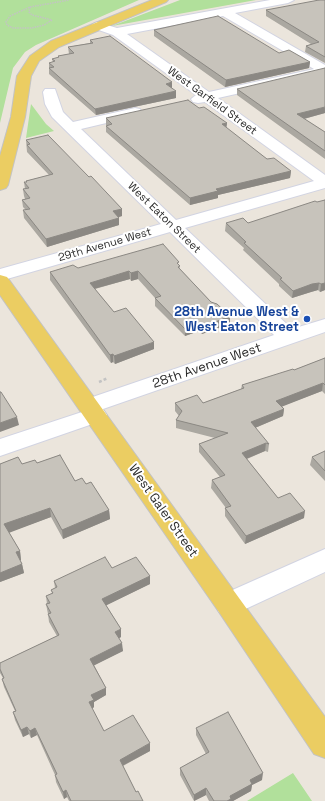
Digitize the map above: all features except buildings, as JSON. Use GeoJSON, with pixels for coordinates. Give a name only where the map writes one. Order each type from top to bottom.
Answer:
{"type":"FeatureCollection","features":[{"type":"Feature","properties":{"kind":"main road"},"geometry":{"type":"LineString","coordinates":[[0,185],[18,117],[24,76],[27,68],[42,52],[55,44],[162,0]]}},
{"type":"Feature","properties":{"kind":"main road","name":"West Galer Street"},"geometry":{"type":"LineString","coordinates":[[0,281],[229,604],[325,743]]}},
{"type":"Feature","properties":{"kind":"street"},"geometry":{"type":"LineString","coordinates":[[117,32],[288,0]]}},
{"type":"Feature","properties":{"kind":"street"},"geometry":{"type":"LineString","coordinates":[[225,12],[325,70]]}},
{"type":"Feature","properties":{"kind":"street","name":"West Garfield Street"},"geometry":{"type":"LineString","coordinates":[[97,26],[117,32],[325,183]]}},
{"type":"Feature","properties":{"kind":"street"},"geometry":{"type":"LineString","coordinates":[[183,102],[325,70]]}},
{"type":"Feature","properties":{"kind":"street","name":"West Eaton Street"},"geometry":{"type":"LineString","coordinates":[[50,92],[52,104],[57,114],[289,338]]}},
{"type":"Feature","properties":{"kind":"street"},"geometry":{"type":"LineString","coordinates":[[70,127],[146,110]]}},
{"type":"Feature","properties":{"kind":"street","name":"29th Avenue West"},"geometry":{"type":"LineString","coordinates":[[0,275],[172,225],[325,183]]}},
{"type":"Feature","properties":{"kind":"street","name":"28th Avenue West"},"geometry":{"type":"LineString","coordinates":[[0,448],[92,410],[325,325]]}},
{"type":"Feature","properties":{"kind":"street"},"geometry":{"type":"LineString","coordinates":[[229,604],[325,560]]}},
{"type":"Feature","properties":{"kind":"path"},"geometry":{"type":"LineString","coordinates":[[30,7],[29,12],[32,15],[52,20],[44,25],[32,28],[13,28],[7,25],[6,22],[10,16],[30,7],[69,0]]}},
{"type":"Feature","properties":{"kind":"path"},"geometry":{"type":"LineString","coordinates":[[99,382],[108,378]]}},
{"type":"Feature","properties":{"kind":"green space"},"geometry":{"type":"Polygon","coordinates":[[[0,0],[139,0],[36,45],[25,52],[13,68],[0,123],[0,0]]]}},
{"type":"Feature","properties":{"kind":"green space"},"geometry":{"type":"Polygon","coordinates":[[[180,0],[256,0],[112,26],[180,0]]]}},
{"type":"Feature","properties":{"kind":"green space"},"geometry":{"type":"Polygon","coordinates":[[[31,104],[46,124],[54,131],[26,138],[31,104]]]}},
{"type":"Feature","properties":{"kind":"green space"},"geometry":{"type":"Polygon","coordinates":[[[293,773],[312,801],[247,801],[293,773]]]}},
{"type":"Feature","properties":{"kind":"place","name":"28th Avenue West & West Eaton Street"},"geometry":{"type":"Point","coordinates":[307,319]}}]}
